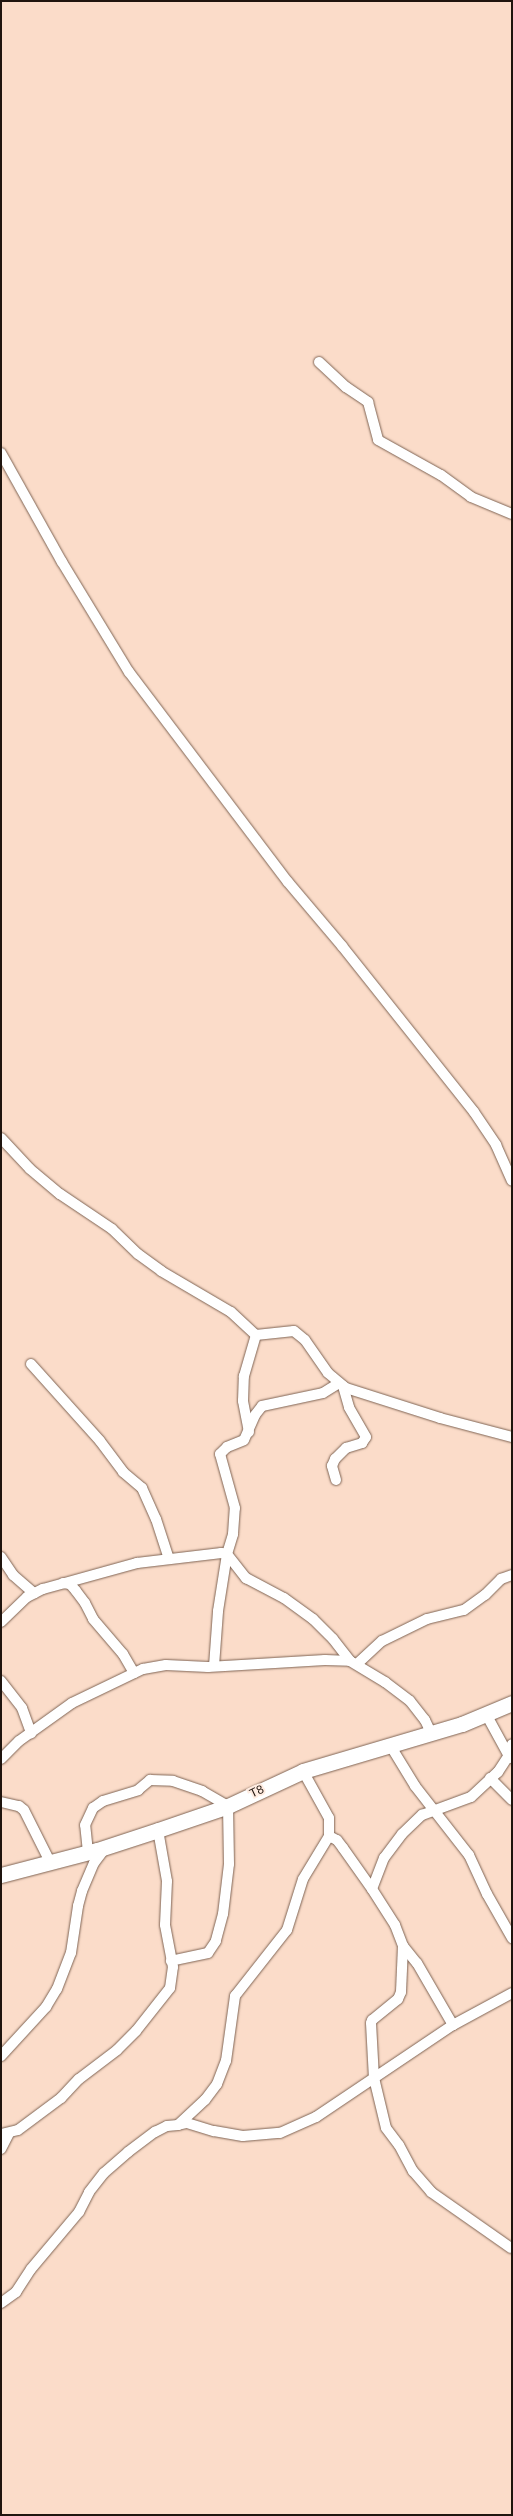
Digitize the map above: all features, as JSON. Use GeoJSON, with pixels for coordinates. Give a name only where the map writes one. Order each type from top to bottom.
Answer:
{"type":"FeatureCollection","features":[{"type":"Feature","properties":{"kind":"street"},"geometry":{"type":"LineString","coordinates":[[319,362],[346,387],[368,402],[378,440],[415,459],[471,497],[512,514]]}},
{"type":"Feature","properties":{"kind":"street"},"geometry":{"type":"LineString","coordinates":[[1,453],[101,627],[129,672],[288,882],[342,946],[474,1112],[496,1145],[512,1181]]}},
{"type":"Feature","properties":{"kind":"street"},"geometry":{"type":"LineString","coordinates":[[1,1138],[30,1169],[60,1194],[112,1229],[138,1254],[161,1271],[231,1312],[256,1335],[265,1336],[289,1330],[299,1333],[321,1366],[341,1384],[440,1418],[512,1437]]}},
{"type":"Feature","properties":{"kind":"street"},"geometry":{"type":"LineString","coordinates":[[249,1432],[243,1401],[244,1376],[256,1335]]}},
{"type":"Feature","properties":{"kind":"street"},"geometry":{"type":"LineString","coordinates":[[31,1364],[100,1442],[123,1472],[142,1488],[156,1518],[169,1559]]}},
{"type":"Feature","properties":{"kind":"street"},"geometry":{"type":"LineString","coordinates":[[214,1666],[218,1611],[227,1554],[233,1534],[234,1502],[220,1454],[227,1447],[244,1440],[249,1432],[255,1415],[262,1406],[323,1393],[341,1384]]}},
{"type":"Feature","properties":{"kind":"street"},"geometry":{"type":"LineString","coordinates":[[336,1480],[332,1466],[335,1459],[346,1448],[362,1443],[366,1437],[345,1399],[341,1384]]}},
{"type":"Feature","properties":{"kind":"street"},"geometry":{"type":"LineString","coordinates":[[1,1622],[19,1604],[34,1593],[62,1584],[127,1565],[207,1554],[227,1554]]}},
{"type":"Feature","properties":{"kind":"street"},"geometry":{"type":"LineString","coordinates":[[227,1554],[246,1578],[284,1598],[312,1619],[333,1639],[354,1663],[410,1701],[425,1720],[431,1733]]}},
{"type":"Feature","properties":{"kind":"street"},"geometry":{"type":"LineString","coordinates":[[1,1557],[13,1575],[34,1593]]}},
{"type":"Feature","properties":{"kind":"street"},"geometry":{"type":"LineString","coordinates":[[1,1759],[31,1733],[72,1703],[134,1673],[166,1665],[214,1666],[325,1660],[354,1663],[382,1641],[427,1619],[448,1616],[464,1610],[485,1595],[501,1579],[512,1575]]}},
{"type":"Feature","properties":{"kind":"street"},"geometry":{"type":"LineString","coordinates":[[62,1584],[70,1584],[86,1603],[93,1619],[123,1654],[134,1673]]}},
{"type":"Feature","properties":{"kind":"street"},"geometry":{"type":"LineString","coordinates":[[1,1681],[22,1708],[31,1733]]}},
{"type":"Feature","properties":{"kind":"street","name":"T8"},"geometry":{"type":"LineString","coordinates":[[1,1875],[106,1847],[158,1830],[228,1806],[303,1771],[431,1733],[486,1714],[512,1703]]}},
{"type":"Feature","properties":{"kind":"street"},"geometry":{"type":"LineString","coordinates":[[486,1714],[510,1759]]}},
{"type":"Feature","properties":{"kind":"street"},"geometry":{"type":"LineString","coordinates":[[372,1888],[378,1869],[393,1846],[422,1815],[433,1809],[470,1797],[510,1759],[512,1744]]}},
{"type":"Feature","properties":{"kind":"street"},"geometry":{"type":"LineString","coordinates":[[390,1745],[407,1774],[469,1855],[486,1894],[512,1938]]}},
{"type":"Feature","properties":{"kind":"street"},"geometry":{"type":"LineString","coordinates":[[178,2125],[209,2096],[222,2075],[226,2061],[235,1996],[287,1930],[302,1879],[329,1836],[329,1818],[303,1771]]}},
{"type":"Feature","properties":{"kind":"street"},"geometry":{"type":"LineString","coordinates":[[490,1778],[512,1800]]}},
{"type":"Feature","properties":{"kind":"street"},"geometry":{"type":"LineString","coordinates":[[88,1852],[86,1825],[93,1808],[104,1801],[138,1790],[150,1780],[173,1781],[202,1791],[228,1806],[230,1864],[223,1914],[216,1941],[208,1953],[171,1960]]}},
{"type":"Feature","properties":{"kind":"street"},"geometry":{"type":"LineString","coordinates":[[1,1802],[19,1806],[24,1810],[50,1862]]}},
{"type":"Feature","properties":{"kind":"street"},"geometry":{"type":"LineString","coordinates":[[1,2149],[5,2133],[18,2130],[61,2098],[89,2070],[117,2050],[144,2023],[170,1988],[173,1974],[166,1925],[167,1882],[158,1830]]}},
{"type":"Feature","properties":{"kind":"street"},"geometry":{"type":"LineString","coordinates":[[329,1836],[337,1840],[372,1888],[395,1925],[403,1946],[416,1963],[453,2025]]}},
{"type":"Feature","properties":{"kind":"street"},"geometry":{"type":"LineString","coordinates":[[1,2056],[46,2007],[57,1989],[71,1953],[82,1890],[94,1863],[106,1847]]}},
{"type":"Feature","properties":{"kind":"street"},"geometry":{"type":"LineString","coordinates":[[403,1946],[401,1992],[398,1999],[372,2020],[371,2023],[374,2078],[386,2128],[422,2183],[441,2200],[511,2248]]}},
{"type":"Feature","properties":{"kind":"street"},"geometry":{"type":"LineString","coordinates":[[1,2303],[16,2292],[31,2269],[79,2212],[89,2192],[104,2174],[128,2152],[156,2132],[168,2126],[187,2123],[214,2131],[243,2136],[280,2133],[316,2117],[453,2025],[512,1993]]}}]}
